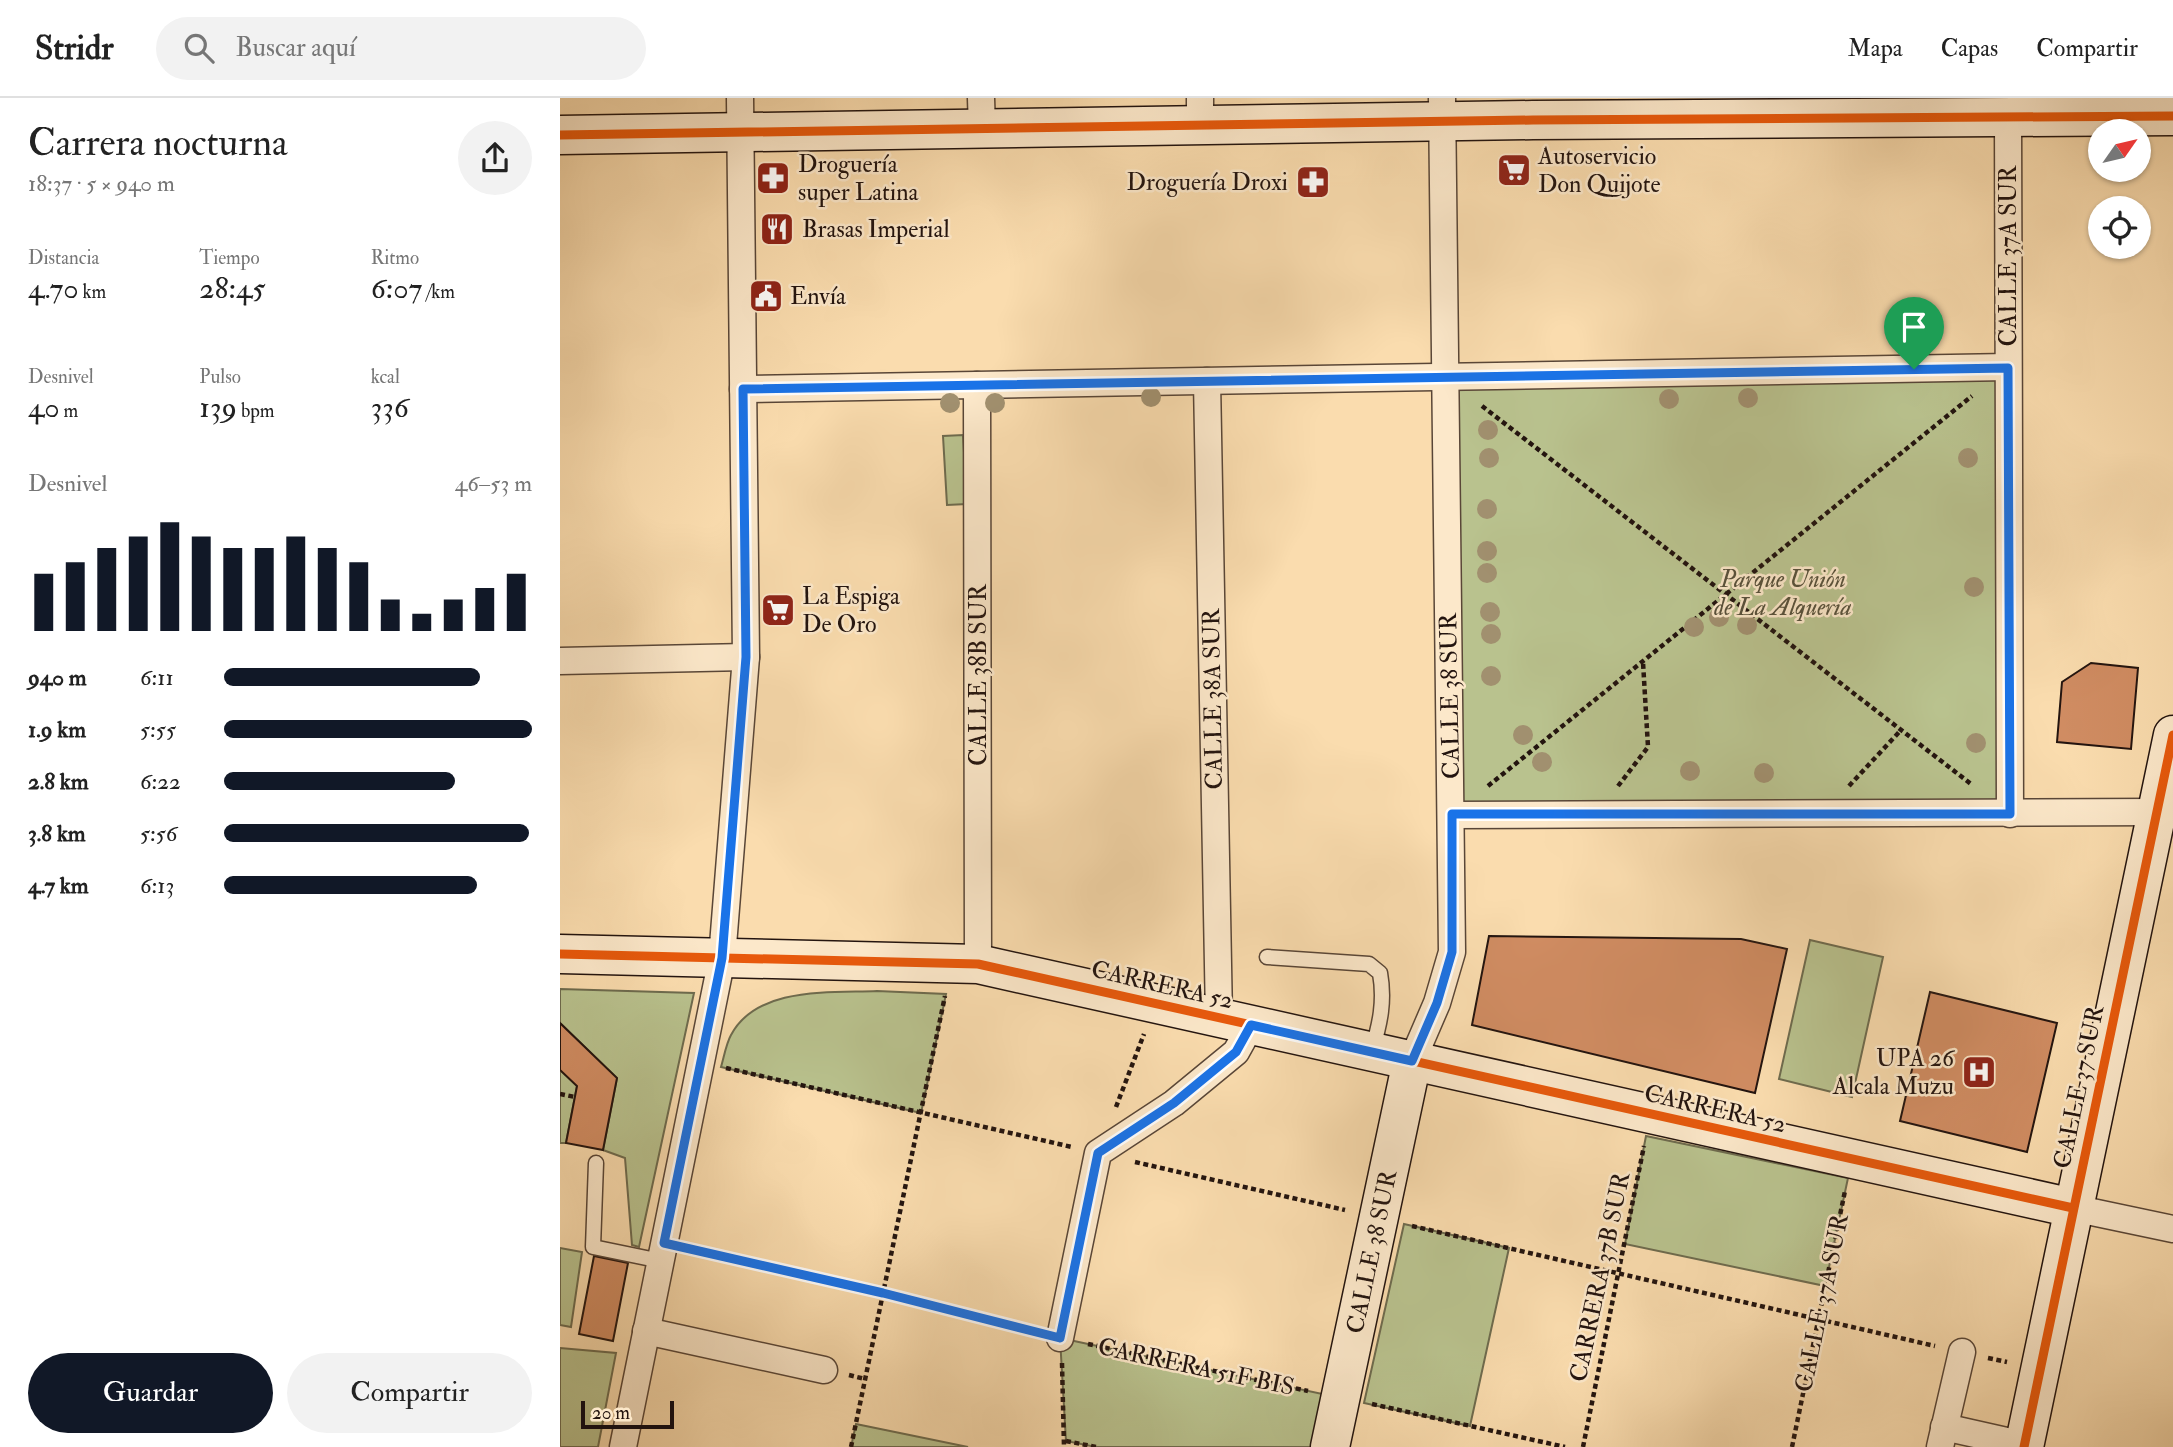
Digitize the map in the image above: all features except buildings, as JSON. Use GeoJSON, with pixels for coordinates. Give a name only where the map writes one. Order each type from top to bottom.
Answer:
{"type":"FeatureCollection","features":[{"type":"Feature","properties":{"kind":"street"},"geometry":{"type":"LineString","coordinates":[[560,135],[740,116],[1442,110],[2008,117],[2173,116]]}},
{"type":"Feature","properties":{"kind":"street","name":"CALLE 38 SUR"},"geometry":{"type":"LineString","coordinates":[[1331,1447],[1412,1061],[1437,1003],[1452,952],[1442,110]]}},
{"type":"Feature","properties":{"kind":"street"},"geometry":{"type":"LineString","coordinates":[[623,1447],[722,958],[746,657],[740,116]]}},
{"type":"Feature","properties":{"kind":"street","name":"CALLE 37A SUR"},"geometry":{"type":"LineString","coordinates":[[2008,117],[2010,814]]}},
{"type":"Feature","properties":{"kind":"street"},"geometry":{"type":"LineString","coordinates":[[743,389],[2008,368]]}},
{"type":"Feature","properties":{"kind":"street","name":"CALLE 38A SUR"},"geometry":{"type":"LineString","coordinates":[[1207,382],[1235,1021]]}},
{"type":"Feature","properties":{"kind":"street","name":"CALLE 38B SUR"},"geometry":{"type":"LineString","coordinates":[[965,964],[978,385]]}},
{"type":"Feature","properties":{"kind":"street"},"geometry":{"type":"LineString","coordinates":[[560,661],[746,657]]}},
{"type":"Feature","properties":{"kind":"street","name":"CALLE 37 SUR"},"geometry":{"type":"LineString","coordinates":[[2024,1446],[2173,735]]}},
{"type":"Feature","properties":{"kind":"street"},"geometry":{"type":"LineString","coordinates":[[1452,814],[2157,812]]}},
{"type":"Feature","properties":{"kind":"street","name":"CARRERA 52"},"geometry":{"type":"LineString","coordinates":[[560,954],[965,964],[1235,1021],[2173,1229]]}},
{"type":"Feature","properties":{"kind":"street"},"geometry":{"type":"LineString","coordinates":[[1060,1338],[1098,1153],[1174,1103],[1236,1052],[1235,1021]]}},
{"type":"Feature","properties":{"kind":"street"},"geometry":{"type":"LineString","coordinates":[[646,1331],[824,1370]]}},
{"type":"Feature","properties":{"kind":"street"},"geometry":{"type":"LineString","coordinates":[[1962,1352],[1942,1437],[2024,1446]]}},
{"type":"Feature","properties":{"kind":"lane"},"geometry":{"type":"LineString","coordinates":[[1266,957],[1369,964],[1380,973],[1383,993],[1380,1022],[1371,1052]]}},
{"type":"Feature","properties":{"kind":"lane"},"geometry":{"type":"LineString","coordinates":[[596,1163],[593,1247],[663,1252]]}},
{"type":"Feature","properties":{"kind":"path"},"geometry":{"type":"LineString","coordinates":[[1452,814],[2008,368]]}},
{"type":"Feature","properties":{"kind":"path"},"geometry":{"type":"LineString","coordinates":[[1446,378],[2010,814]]}},
{"type":"Feature","properties":{"kind":"path"},"geometry":{"type":"LineString","coordinates":[[1597,814],[1648,747],[1643,661]]}},
{"type":"Feature","properties":{"kind":"path"},"geometry":{"type":"LineString","coordinates":[[1823,814],[1901,730]]}},
{"type":"Feature","properties":{"kind":"path"},"geometry":{"type":"LineString","coordinates":[[851,1447],[883,1293],[965,964]]}},
{"type":"Feature","properties":{"kind":"path"},"geometry":{"type":"LineString","coordinates":[[1098,1153],[1156,1004]]}},
{"type":"Feature","properties":{"kind":"path"},"geometry":{"type":"LineString","coordinates":[[560,1094],[575,1097]]}},
{"type":"Feature","properties":{"kind":"path"},"geometry":{"type":"LineString","coordinates":[[1060,1338],[1065,1447]]}},
{"type":"Feature","properties":{"kind":"path"},"geometry":{"type":"LineString","coordinates":[[1066,1441],[1096,1447]]}},
{"type":"Feature","properties":{"kind":"green space","name":"Parque Unión de La Alquería"},"geometry":{"type":"Polygon","coordinates":[[[2003,372],[2004,810],[1457,810],[1455,385],[2003,372]]]}},
{"type":"Feature","properties":{"kind":"green space"},"geometry":{"type":"Polygon","coordinates":[[[963,435],[967,504],[947,505],[943,436],[963,435]]]}},
{"type":"Feature","properties":{"kind":"green space"},"geometry":{"type":"Polygon","coordinates":[[[1810,940],[1883,957],[1852,1097],[1779,1079],[1810,940]]]}},
{"type":"Feature","properties":{"kind":"green space"},"geometry":{"type":"Polygon","coordinates":[[[560,989],[694,993],[639,1247],[632,1245],[625,1158],[603,1150],[617,1078],[560,1023],[560,989]]]}},
{"type":"Feature","properties":{"kind":"green space"},"geometry":{"type":"Polygon","coordinates":[[[877,991],[946,994],[921,1113],[721,1067],[731,1035],[743,1019],[758,1008],[796,995],[877,991]]]}},
{"type":"Feature","properties":{"kind":"green space"},"geometry":{"type":"Polygon","coordinates":[[[560,1070],[577,1086],[566,1143],[560,1143],[560,1070]]]}},
{"type":"Feature","properties":{"kind":"green space"},"geometry":{"type":"Polygon","coordinates":[[[1646,1136],[1848,1178],[1825,1286],[1625,1244],[1646,1136]]]}},
{"type":"Feature","properties":{"kind":"green space"},"geometry":{"type":"Polygon","coordinates":[[[1404,1224],[1509,1248],[1470,1426],[1364,1403],[1404,1224]]]}},
{"type":"Feature","properties":{"kind":"green space"},"geometry":{"type":"Polygon","coordinates":[[[560,1248],[582,1252],[571,1327],[560,1325],[560,1248]]]}},
{"type":"Feature","properties":{"kind":"green space"},"geometry":{"type":"Polygon","coordinates":[[[1060,1338],[1341,1398],[1330,1447],[1096,1447],[1066,1441],[1060,1338]]]}},
{"type":"Feature","properties":{"kind":"green space"},"geometry":{"type":"Polygon","coordinates":[[[560,1348],[616,1353],[598,1447],[560,1447],[560,1348]]]}},
{"type":"Feature","properties":{"kind":"green space"},"geometry":{"type":"Polygon","coordinates":[[[856,1424],[968,1447],[851,1447],[856,1424]]]}},
{"type":"Feature","properties":{"kind":"cycle path"},"geometry":{"type":"LineString","coordinates":[[560,135],[1533,120],[2173,116]]}},
{"type":"Feature","properties":{"kind":"cycle path"},"geometry":{"type":"LineString","coordinates":[[2024,1447],[2173,735]]}},
{"type":"Feature","properties":{"kind":"cycle path"},"geometry":{"type":"LineString","coordinates":[[560,954],[978,964],[2073,1208]]}},
{"type":"Feature","properties":{"kind":"place","name":"Autoservicio Don Quijote"},"geometry":{"type":"Point","coordinates":[1514,170]}},
{"type":"Feature","properties":{"kind":"place","name":"Droguería super Latina"},"geometry":{"type":"Point","coordinates":[773,178]}},
{"type":"Feature","properties":{"kind":"place","name":"Droguería Droxi"},"geometry":{"type":"Point","coordinates":[1313,182]}},
{"type":"Feature","properties":{"kind":"place","name":"Brasas Imperial"},"geometry":{"type":"Point","coordinates":[777,229]}},
{"type":"Feature","properties":{"kind":"place","name":"Envía"},"geometry":{"type":"Point","coordinates":[766,296]}},
{"type":"Feature","properties":{"kind":"place","name":"La Espiga De Oro"},"geometry":{"type":"Point","coordinates":[778,610]}},
{"type":"Feature","properties":{"kind":"place","name":"UPA 26 Alcala Muzu"},"geometry":{"type":"Point","coordinates":[1979,1072]}},
{"type":"Feature","properties":{"kind":"route"},"geometry":{"type":"LineString","coordinates":[[2008,368],[2010,814],[1452,814],[1452,952],[1437,1003],[1412,1061],[1251,1025],[1236,1052],[1174,1103],[1098,1153],[1060,1338],[883,1293],[664,1243],[722,958],[746,657],[743,389],[1914,369],[2008,368]]}}]}
